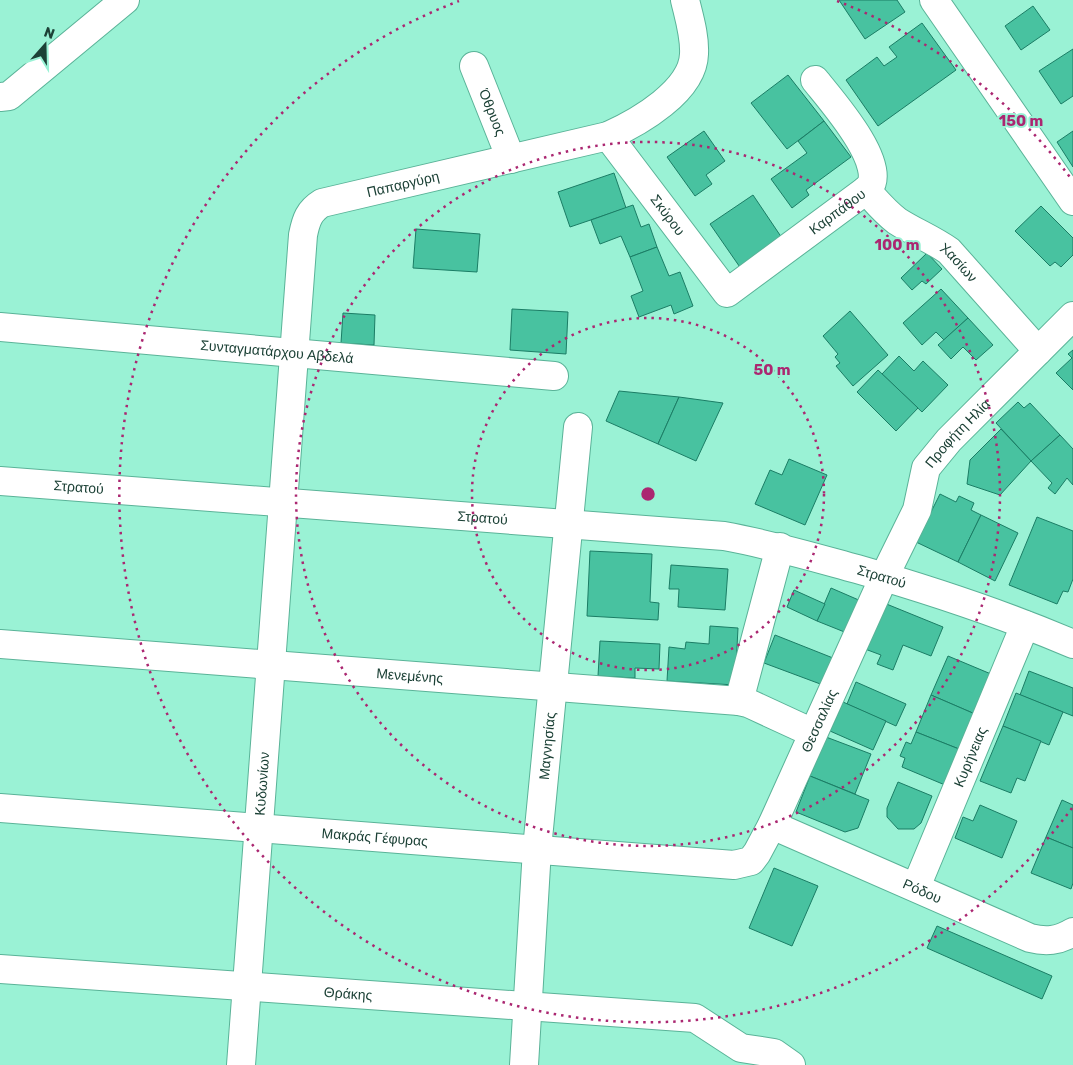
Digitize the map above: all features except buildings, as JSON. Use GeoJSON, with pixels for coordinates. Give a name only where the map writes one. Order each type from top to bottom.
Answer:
{"type":"FeatureCollection","features":[{"type":"Feature","properties":{"kind":"street"},"geometry":{"type":"LineString","coordinates":[[0,97],[8,96],[125,0]]}},
{"type":"Feature","properties":{"kind":"street","name":"Παπαργύρη"},"geometry":{"type":"LineString","coordinates":[[284,502],[303,235],[308,215],[322,203],[608,136],[624,130],[681,86],[690,74],[694,46],[686,0]]}},
{"type":"Feature","properties":{"kind":"street"},"geometry":{"type":"LineString","coordinates":[[934,0],[1073,202]]}},
{"type":"Feature","properties":{"kind":"street","name":"Όθρυος"},"geometry":{"type":"LineString","coordinates":[[474,66],[511,159]]}},
{"type":"Feature","properties":{"kind":"street","name":"Καρπάθου"},"geometry":{"type":"LineString","coordinates":[[727,293],[866,190],[874,178],[864,147],[855,132],[815,80]]}},
{"type":"Feature","properties":{"kind":"street","name":"Σκύρου"},"geometry":{"type":"LineString","coordinates":[[608,136],[727,293]]}},
{"type":"Feature","properties":{"kind":"street","name":"Χασίων"},"geometry":{"type":"LineString","coordinates":[[866,190],[886,213],[949,251],[1038,351]]}},
{"type":"Feature","properties":{"kind":"street","name":"Προφήτη Ηλία"},"geometry":{"type":"LineString","coordinates":[[884,577],[917,510],[926,468],[949,440],[1073,316]]}},
{"type":"Feature","properties":{"kind":"street","name":"Συνταγματάρχου Αβδελά"},"geometry":{"type":"LineString","coordinates":[[0,327],[554,376]]}},
{"type":"Feature","properties":{"kind":"street","name":"Μαγνησίας"},"geometry":{"type":"LineString","coordinates":[[524,1065],[537,849],[578,427]]}},
{"type":"Feature","properties":{"kind":"street","name":"Στρατού"},"geometry":{"type":"LineString","coordinates":[[0,481],[724,536],[780,547],[884,577],[957,600],[1073,644]]}},
{"type":"Feature","properties":{"kind":"street","name":"Κυδωνίων"},"geometry":{"type":"LineString","coordinates":[[241,1065],[284,502]]}},
{"type":"Feature","properties":{"kind":"street"},"geometry":{"type":"LineString","coordinates":[[739,701],[780,547]]}},
{"type":"Feature","properties":{"kind":"street","name":"Θεσσαλίας"},"geometry":{"type":"LineString","coordinates":[[751,862],[772,825],[884,577]]}},
{"type":"Feature","properties":{"kind":"street","name":"Κυρήνειας"},"geometry":{"type":"LineString","coordinates":[[916,888],[1025,625]]}},
{"type":"Feature","properties":{"kind":"street","name":"Μενεμένης"},"geometry":{"type":"LineString","coordinates":[[0,644],[739,701],[748,703],[813,733]]}},
{"type":"Feature","properties":{"kind":"street","name":"Μακράς Γέφυρας"},"geometry":{"type":"LineString","coordinates":[[0,808],[734,865],[751,862]]}},
{"type":"Feature","properties":{"kind":"street","name":"Ρόδου"},"geometry":{"type":"LineString","coordinates":[[772,825],[1030,938],[1049,941],[1064,937],[1073,932]]}},
{"type":"Feature","properties":{"kind":"street","name":"Θράκης"},"geometry":{"type":"LineString","coordinates":[[0,969],[696,1018],[741,1048],[774,1053],[791,1065]]}}]}
